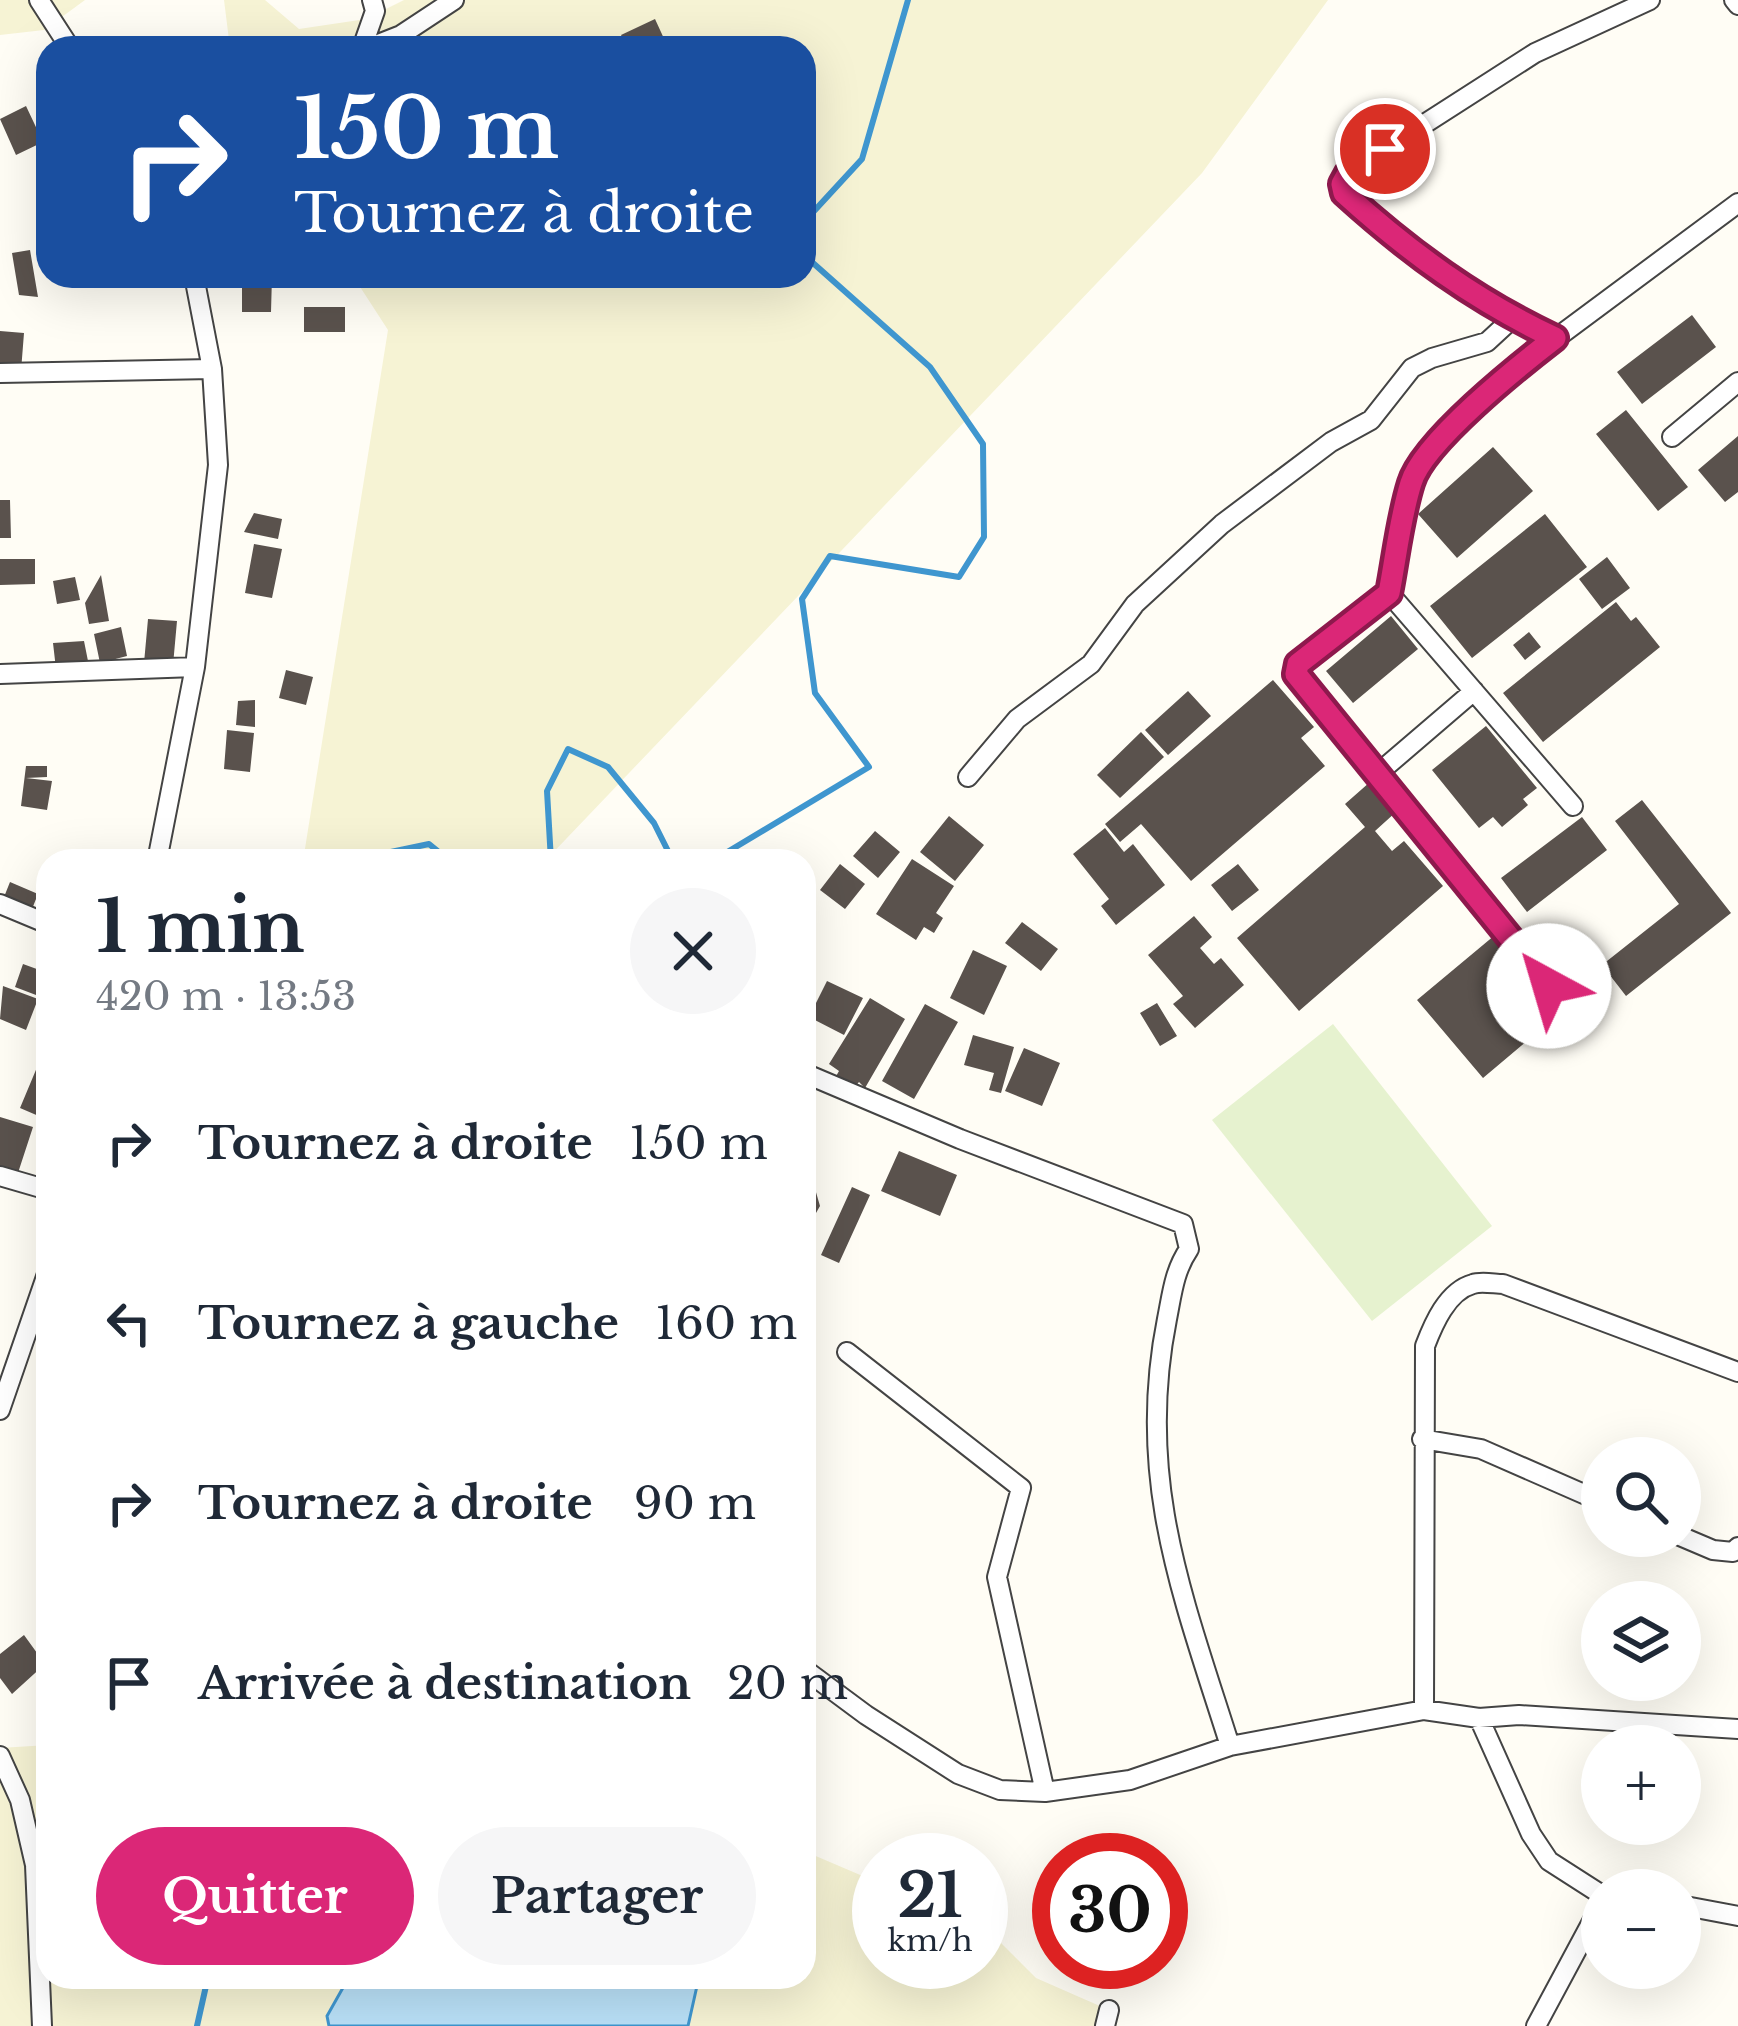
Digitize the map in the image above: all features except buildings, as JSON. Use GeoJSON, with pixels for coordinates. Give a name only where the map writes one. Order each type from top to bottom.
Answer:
{"type":"FeatureCollection","features":[{"type":"Feature","properties":{"kind":"street"},"geometry":{"type":"LineString","coordinates":[[38,0],[62,36]]}},
{"type":"Feature","properties":{"kind":"street"},"geometry":{"type":"LineString","coordinates":[[368,36],[373,0]]}},
{"type":"Feature","properties":{"kind":"street"},"geometry":{"type":"LineString","coordinates":[[398,36],[454,0]]}},
{"type":"Feature","properties":{"kind":"street"},"geometry":{"type":"LineString","coordinates":[[1555,338],[1513,318],[1416,256],[1344,193],[1342,184],[1348,173],[1535,53],[1650,0]]}},
{"type":"Feature","properties":{"kind":"street"},"geometry":{"type":"LineString","coordinates":[[1549,986],[1296,674],[1298,664],[1389,593],[1415,472],[1497,382],[1738,203]]}},
{"type":"Feature","properties":{"kind":"street"},"geometry":{"type":"LineString","coordinates":[[159,849],[195,667],[218,465],[212,368],[196,288]]}},
{"type":"Feature","properties":{"kind":"street"},"geometry":{"type":"LineString","coordinates":[[968,777],[1017,719],[1091,664],[1153,586],[1222,524],[1331,442],[1371,420],[1412,368],[1486,342],[1513,318]]}},
{"type":"Feature","properties":{"kind":"street"},"geometry":{"type":"LineString","coordinates":[[0,373],[212,368]]}},
{"type":"Feature","properties":{"kind":"street"},"geometry":{"type":"LineString","coordinates":[[1672,437],[1738,382]]}},
{"type":"Feature","properties":{"kind":"street"},"geometry":{"type":"LineString","coordinates":[[1389,593],[1574,806]]}},
{"type":"Feature","properties":{"kind":"street"},"geometry":{"type":"LineString","coordinates":[[0,674],[195,667]]}},
{"type":"Feature","properties":{"kind":"street"},"geometry":{"type":"LineString","coordinates":[[1376,775],[1474,691]]}},
{"type":"Feature","properties":{"kind":"street"},"geometry":{"type":"LineString","coordinates":[[0,904],[36,918]]}},
{"type":"Feature","properties":{"kind":"street"},"geometry":{"type":"LineString","coordinates":[[816,1078],[1183,1224],[1189,1250],[1178,1265],[1160,1354],[1159,1499],[1170,1552],[1230,1746]]}},
{"type":"Feature","properties":{"kind":"street"},"geometry":{"type":"LineString","coordinates":[[0,1176],[36,1186]]}},
{"type":"Feature","properties":{"kind":"street"},"geometry":{"type":"LineString","coordinates":[[1424,1710],[1422,1438],[1425,1346],[1436,1318],[1471,1284],[1503,1284],[1738,1372]]}},
{"type":"Feature","properties":{"kind":"street"},"geometry":{"type":"LineString","coordinates":[[0,1410],[36,1306]]}},
{"type":"Feature","properties":{"kind":"street"},"geometry":{"type":"LineString","coordinates":[[847,1352],[1021,1488],[998,1576],[1045,1792]]}},
{"type":"Feature","properties":{"kind":"street"},"geometry":{"type":"LineString","coordinates":[[1422,1438],[1481,1449],[1581,1493]]}},
{"type":"Feature","properties":{"kind":"street"},"geometry":{"type":"LineString","coordinates":[[1701,1545],[1733,1552],[1738,1547]]}},
{"type":"Feature","properties":{"kind":"street"},"geometry":{"type":"LineString","coordinates":[[816,1678],[958,1774],[1000,1790],[1045,1792],[1130,1780],[1230,1746],[1424,1710],[1479,1718],[1519,1714],[1738,1729]]}},
{"type":"Feature","properties":{"kind":"street"},"geometry":{"type":"LineString","coordinates":[[1479,1718],[1531,1834],[1549,1861],[1581,1884]]}},
{"type":"Feature","properties":{"kind":"street"},"geometry":{"type":"LineString","coordinates":[[0,1756],[20,1800],[32,1848],[36,1919]]}},
{"type":"Feature","properties":{"kind":"street"},"geometry":{"type":"LineString","coordinates":[[1701,1909],[1738,1916]]}},
{"type":"Feature","properties":{"kind":"street"},"geometry":{"type":"LineString","coordinates":[[1536,2026],[1581,1939]]}},
{"type":"Feature","properties":{"kind":"street"},"geometry":{"type":"LineString","coordinates":[[40,1989],[42,2026]]}},
{"type":"Feature","properties":{"kind":"shaded area"},"geometry":{"type":"Polygon","coordinates":[[[0,0],[85,0],[44,30],[0,35],[0,0]]]}},
{"type":"Feature","properties":{"kind":"shaded area"},"geometry":{"type":"Polygon","coordinates":[[[224,0],[265,0],[299,29],[366,19],[404,0],[1328,0],[1202,173],[556,849],[305,849],[388,330],[361,288],[816,288],[816,36],[228,36],[224,0]]]}},
{"type":"Feature","properties":{"kind":"shaded area"},"geometry":{"type":"Polygon","coordinates":[[[36,1746],[36,1989],[342,1989],[327,2016],[329,2026],[0,2026],[0,1748],[36,1746]]]}},
{"type":"Feature","properties":{"kind":"shaded area"},"geometry":{"type":"Polygon","coordinates":[[[816,1856],[852,1871],[852,1989],[1008,1989],[1008,1950],[1032,1974],[1032,1989],[1061,1989],[1109,2010],[1105,2026],[688,2026],[696,1989],[816,1989],[816,1856]]]}},
{"type":"Feature","properties":{"kind":"green space"},"geometry":{"type":"Polygon","coordinates":[[[1333,1024],[1492,1226],[1372,1321],[1212,1120],[1333,1024]]]}},
{"type":"Feature","properties":{"kind":"water"},"geometry":{"type":"Polygon","coordinates":[[[342,1989],[696,1989],[688,2026],[329,2026],[327,2016],[342,1989]]]}},
{"type":"Feature","properties":{"kind":"waterway"},"geometry":{"type":"LineString","coordinates":[[816,209],[862,159],[908,0]]}},
{"type":"Feature","properties":{"kind":"waterway"},"geometry":{"type":"LineString","coordinates":[[732,849],[869,767],[815,693],[802,599],[830,556],[959,577],[984,537],[983,444],[930,367],[816,266]]}},
{"type":"Feature","properties":{"kind":"waterway"},"geometry":{"type":"LineString","coordinates":[[550,849],[547,791],[568,749],[608,767],[654,823],[667,849]]}},
{"type":"Feature","properties":{"kind":"waterway"},"geometry":{"type":"LineString","coordinates":[[405,849],[429,844],[435,849]]}},
{"type":"Feature","properties":{"kind":"waterway"},"geometry":{"type":"LineString","coordinates":[[197,2026],[205,1989]]}},
{"type":"Feature","properties":{"kind":"route"},"geometry":{"type":"LineString","coordinates":[[1385,149],[1348,173],[1342,184],[1344,193],[1445,277],[1555,338],[1497,382],[1415,472],[1389,593],[1298,664],[1296,674],[1549,986]]}}]}
